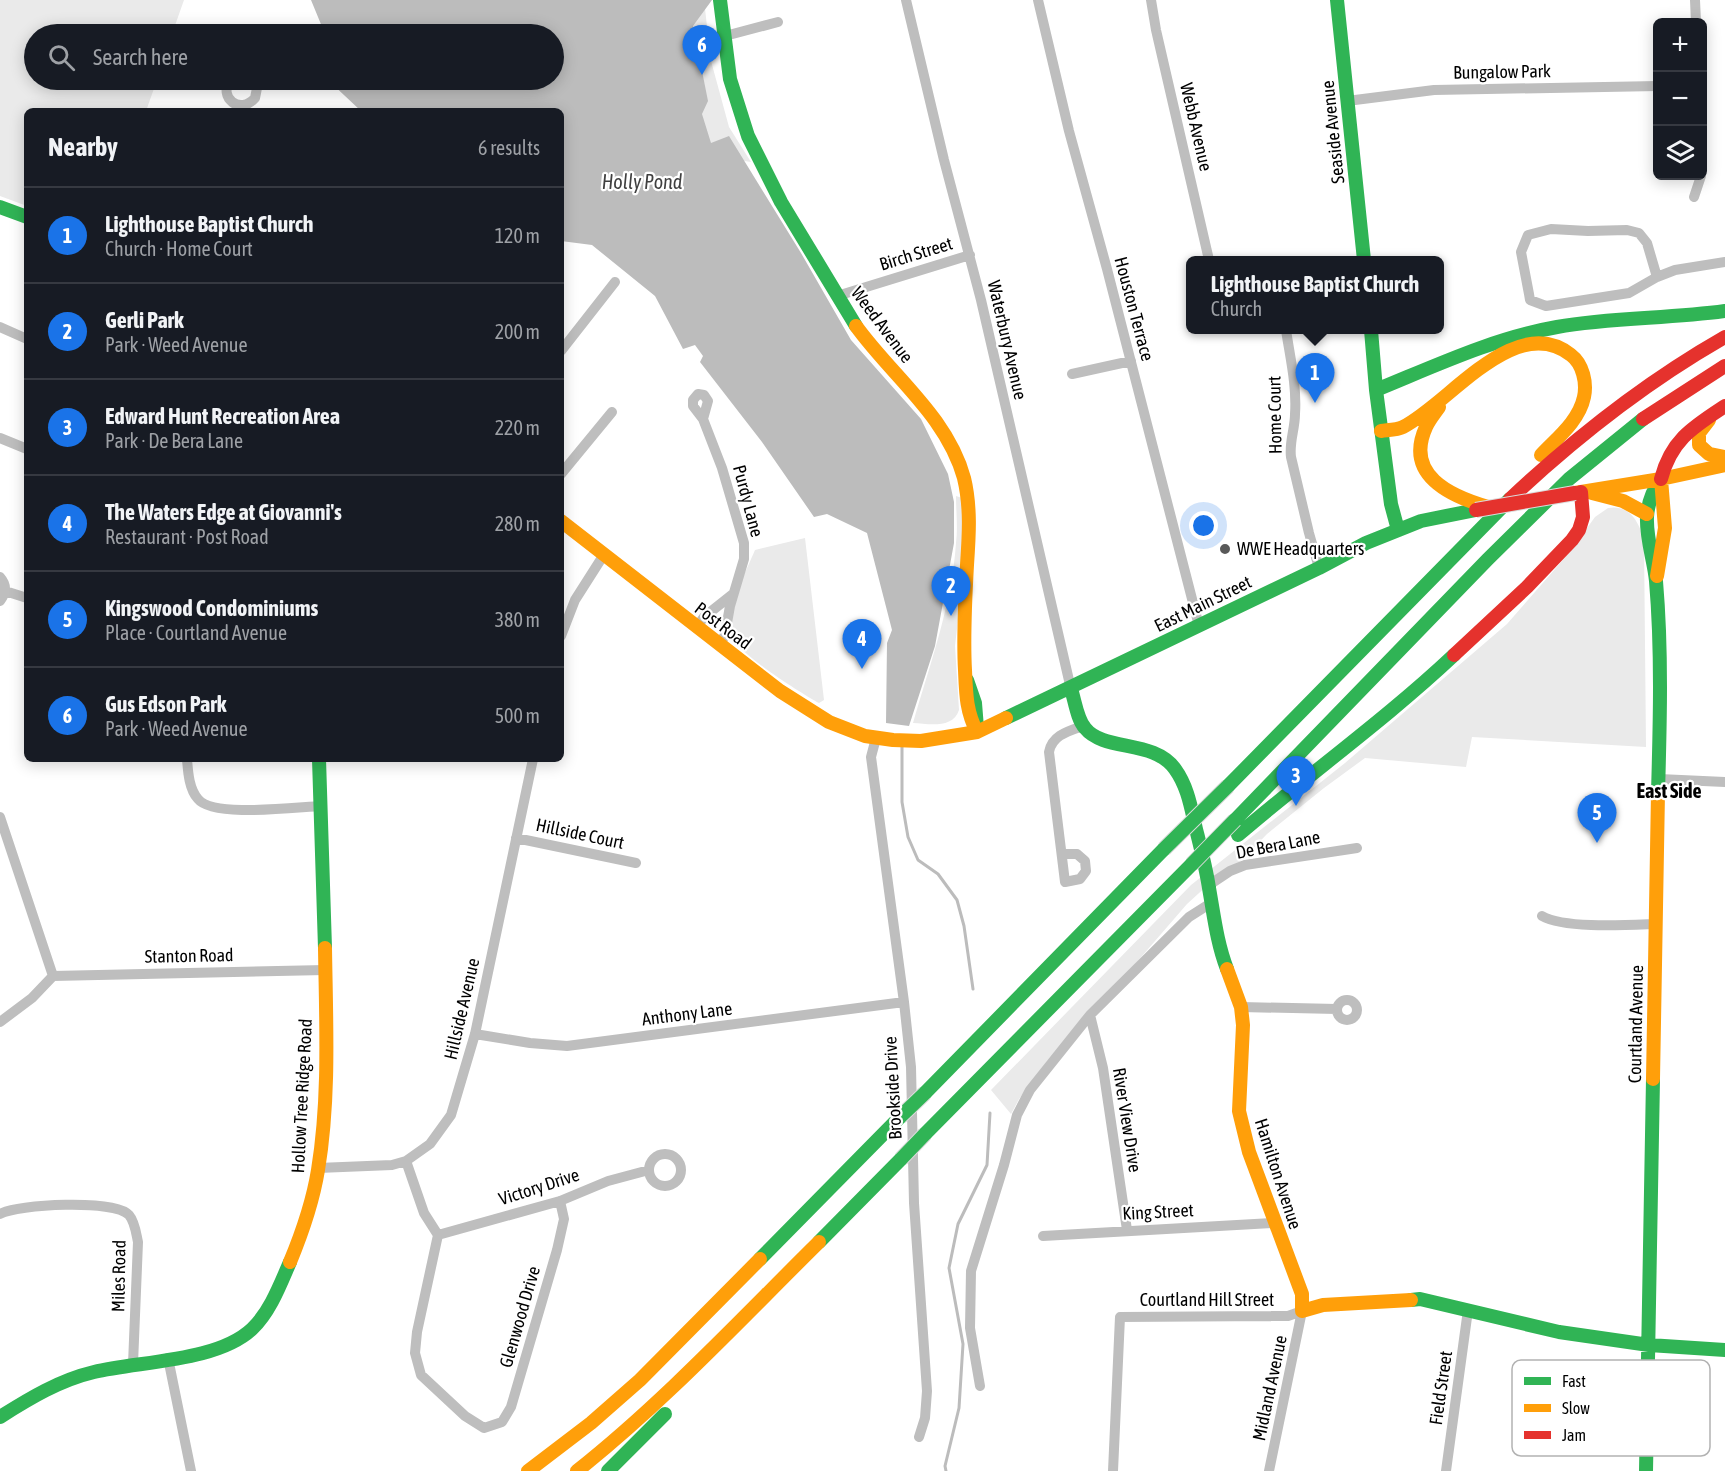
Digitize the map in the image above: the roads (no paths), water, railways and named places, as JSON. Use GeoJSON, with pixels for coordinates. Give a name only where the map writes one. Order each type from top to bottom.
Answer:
{"type":"FeatureCollection","features":[{"type":"Feature","properties":{"kind":"main road","name":"Weed Avenue"},"geometry":{"type":"LineString","coordinates":[[720,0],[732,90],[749,135],[795,227],[859,329],[938,424],[952,446],[960,466],[968,501],[969,520],[964,629],[964,697],[969,718],[977,732]]}},
{"type":"Feature","properties":{"kind":"main road","name":"Seaside Avenue"},"geometry":{"type":"LineString","coordinates":[[1337,0],[1363,256]]}},
{"type":"Feature","properties":{"kind":"main road"},"geometry":{"type":"LineString","coordinates":[[0,207],[24,216]]}},
{"type":"Feature","properties":{"kind":"main road"},"geometry":{"type":"LineString","coordinates":[[1377,390],[1475,350],[1533,332],[1594,322],[1725,311]]}},
{"type":"Feature","properties":{"kind":"main road"},"geometry":{"type":"LineString","coordinates":[[1371,334],[1381,431],[1391,504],[1398,530]]}},
{"type":"Feature","properties":{"kind":"main road"},"geometry":{"type":"LineString","coordinates":[[528,1471],[591,1423],[640,1380],[1507,502],[1555,457],[1632,395],[1725,337]]}},
{"type":"Feature","properties":{"kind":"main road"},"geometry":{"type":"LineString","coordinates":[[1381,431],[1404,427],[1466,379],[1502,355],[1526,345],[1545,343],[1564,350],[1572,356],[1582,370],[1586,388],[1582,406],[1571,422],[1402,608]]}},
{"type":"Feature","properties":{"kind":"main road"},"geometry":{"type":"LineString","coordinates":[[577,1471],[640,1420],[721,1340],[1569,479],[1644,418],[1725,366]]}},
{"type":"Feature","properties":{"kind":"main road"},"geometry":{"type":"LineString","coordinates":[[1466,379],[1427,423],[1421,444],[1422,460],[1431,480],[1442,490],[1482,509]]}},
{"type":"Feature","properties":{"kind":"main road"},"geometry":{"type":"LineString","coordinates":[[1725,407],[1699,431],[1698,441],[1707,454],[1725,457]]}},
{"type":"Feature","properties":{"kind":"main road"},"geometry":{"type":"LineString","coordinates":[[1661,479],[1669,452],[1679,438],[1725,407]]}},
{"type":"Feature","properties":{"kind":"main road","name":"East Main Street"},"geometry":{"type":"LineString","coordinates":[[879,739],[911,742],[952,738],[977,732],[1071,689],[1366,543],[1421,520],[1661,479],[1725,465]]}},
{"type":"Feature","properties":{"kind":"main road","name":"Courtland Avenue"},"geometry":{"type":"LineString","coordinates":[[1657,553],[1647,514],[1652,490],[1661,479]]}},
{"type":"Feature","properties":{"kind":"main road","name":"Courtland Avenue"},"geometry":{"type":"LineString","coordinates":[[1649,1360],[1660,706],[1656,579],[1657,553],[1664,507],[1661,479]]}},
{"type":"Feature","properties":{"kind":"main road"},"geometry":{"type":"LineString","coordinates":[[1192,864],[1238,835],[1290,790],[1415,691],[1527,587],[1579,530],[1583,517],[1581,492],[1623,501],[1647,514]]}},
{"type":"Feature","properties":{"kind":"main road","name":"Post Road"},"geometry":{"type":"LineString","coordinates":[[564,523],[696,628],[807,710],[842,728],[879,739]]}},
{"type":"Feature","properties":{"kind":"main road"},"geometry":{"type":"LineString","coordinates":[[1071,689],[1083,726]]}},
{"type":"Feature","properties":{"kind":"main road","name":"Hamilton Avenue"},"geometry":{"type":"LineString","coordinates":[[1083,726],[1091,734],[1101,739],[1155,753],[1174,767],[1188,793],[1209,885],[1219,948],[1240,1007],[1243,1025],[1239,1111],[1249,1152],[1302,1294],[1302,1311]]}},
{"type":"Feature","properties":{"kind":"main road","name":"Hollow Tree Ridge Road"},"geometry":{"type":"LineString","coordinates":[[0,1417],[38,1392],[62,1381],[133,1364],[206,1351],[236,1341],[254,1328],[272,1301],[294,1249],[314,1189],[318,1168],[325,1069],[325,970],[319,762]]}},
{"type":"Feature","properties":{"kind":"main road"},"geometry":{"type":"LineString","coordinates":[[1302,1311],[1323,1305],[1413,1299],[1432,1301],[1559,1332],[1649,1345],[1725,1350]]}},
{"type":"Feature","properties":{"kind":"main road"},"geometry":{"type":"LineString","coordinates":[[608,1471],[698,1382],[721,1340]]}},
{"type":"Feature","properties":{"kind":"main road","name":"Courtland Avenue"},"geometry":{"type":"LineString","coordinates":[[1646,1456],[1646,1471]]}},
{"type":"Feature","properties":{"kind":"street","name":"Waterbury Avenue"},"geometry":{"type":"LineString","coordinates":[[906,0],[944,160],[970,255],[1071,689]]}},
{"type":"Feature","properties":{"kind":"street","name":"Houston Terrace"},"geometry":{"type":"LineString","coordinates":[[1038,0],[1069,131],[1199,626]]}},
{"type":"Feature","properties":{"kind":"street","name":"Webb Avenue"},"geometry":{"type":"LineString","coordinates":[[1151,0],[1208,256]]}},
{"type":"Feature","properties":{"kind":"street"},"geometry":{"type":"LineString","coordinates":[[1695,0],[1696,18]]}},
{"type":"Feature","properties":{"kind":"street"},"geometry":{"type":"LineString","coordinates":[[725,36],[778,22]]}},
{"type":"Feature","properties":{"kind":"street","name":"Bungalow Park"},"geometry":{"type":"LineString","coordinates":[[1347,101],[1434,90],[1653,86]]}},
{"type":"Feature","properties":{"kind":"street"},"geometry":{"type":"LineString","coordinates":[[226,90],[235,108],[247,105],[255,98],[256,90]]}},
{"type":"Feature","properties":{"kind":"street"},"geometry":{"type":"LineString","coordinates":[[1694,197],[1700,180]]}},
{"type":"Feature","properties":{"kind":"street"},"geometry":{"type":"LineString","coordinates":[[1657,277],[1644,237],[1627,230],[1543,230],[1528,235],[1521,252],[1530,300],[1546,306],[1629,292],[1675,270],[1725,262]]}},
{"type":"Feature","properties":{"kind":"street","name":"Birch Street"},"geometry":{"type":"LineString","coordinates":[[837,296],[970,255]]}},
{"type":"Feature","properties":{"kind":"street"},"geometry":{"type":"LineString","coordinates":[[564,347],[615,282]]}},
{"type":"Feature","properties":{"kind":"street"},"geometry":{"type":"LineString","coordinates":[[0,327],[24,338]]}},
{"type":"Feature","properties":{"kind":"street","name":"Home Court"},"geometry":{"type":"LineString","coordinates":[[1287,334],[1295,397],[1295,416],[1290,448],[1319,568]]}},
{"type":"Feature","properties":{"kind":"street"},"geometry":{"type":"LineString","coordinates":[[1072,374],[1131,362]]}},
{"type":"Feature","properties":{"kind":"street"},"geometry":{"type":"LineString","coordinates":[[564,470],[612,412]]}},
{"type":"Feature","properties":{"kind":"street","name":"Purdy Lane"},"geometry":{"type":"LineString","coordinates":[[703,419],[727,483],[744,543],[744,559],[733,594],[726,634],[720,646]]}},
{"type":"Feature","properties":{"kind":"street"},"geometry":{"type":"LineString","coordinates":[[0,438],[24,448]]}},
{"type":"Feature","properties":{"kind":"street"},"geometry":{"type":"LineString","coordinates":[[564,628],[575,600],[603,555]]}},
{"type":"Feature","properties":{"kind":"street"},"geometry":{"type":"LineString","coordinates":[[0,577],[5,586],[3,596],[24,598]]}},
{"type":"Feature","properties":{"kind":"street"},"geometry":{"type":"LineString","coordinates":[[696,628],[704,616],[733,594]]}},
{"type":"Feature","properties":{"kind":"street"},"geometry":{"type":"LineString","coordinates":[[1063,854],[1049,748],[1053,740],[1083,726]]}},
{"type":"Feature","properties":{"kind":"street","name":"Brookside Drive"},"geometry":{"type":"LineString","coordinates":[[879,739],[872,757],[911,1067],[914,1203],[927,1391],[925,1418],[919,1437]]}},
{"type":"Feature","properties":{"kind":"street"},"geometry":{"type":"LineString","coordinates":[[188,762],[188,776],[192,789],[197,799],[205,805],[233,810],[321,806]]}},
{"type":"Feature","properties":{"kind":"street","name":"Hillside Avenue"},"geometry":{"type":"LineString","coordinates":[[318,1168],[392,1165],[406,1161],[430,1144],[451,1115],[475,1034],[532,762]]}},
{"type":"Feature","properties":{"kind":"street"},"geometry":{"type":"LineString","coordinates":[[1659,779],[1725,782]]}},
{"type":"Feature","properties":{"kind":"street"},"geometry":{"type":"LineString","coordinates":[[0,817],[53,976],[33,998],[0,1022]]}},
{"type":"Feature","properties":{"kind":"street","name":"Hillside Court"},"geometry":{"type":"LineString","coordinates":[[516,838],[636,863]]}},
{"type":"Feature","properties":{"kind":"street","name":"De Bera Lane"},"geometry":{"type":"LineString","coordinates":[[1209,885],[1230,871],[1245,865],[1357,848]]}},
{"type":"Feature","properties":{"kind":"street"},"geometry":{"type":"LineString","coordinates":[[980,1386],[970,1329],[971,1271],[1017,1115],[1030,1090],[1090,1016],[1189,917],[1211,903]]}},
{"type":"Feature","properties":{"kind":"street"},"geometry":{"type":"LineString","coordinates":[[1542,916],[1551,922],[1573,924],[1656,924]]}},
{"type":"Feature","properties":{"kind":"street","name":"Stanton Road"},"geometry":{"type":"LineString","coordinates":[[53,976],[325,970]]}},
{"type":"Feature","properties":{"kind":"street","name":"Anthony Lane"},"geometry":{"type":"LineString","coordinates":[[475,1034],[530,1043],[567,1046],[904,1002]]}},
{"type":"Feature","properties":{"kind":"street"},"geometry":{"type":"LineString","coordinates":[[1240,1007],[1337,1009]]}},
{"type":"Feature","properties":{"kind":"street","name":"River View Drive"},"geometry":{"type":"LineString","coordinates":[[1090,1016],[1103,1068],[1127,1230]]}},
{"type":"Feature","properties":{"kind":"street"},"geometry":{"type":"LineString","coordinates":[[406,1161],[424,1213],[438,1235]]}},
{"type":"Feature","properties":{"kind":"street","name":"Victory Drive"},"geometry":{"type":"LineString","coordinates":[[438,1235],[560,1201],[608,1181],[649,1170]]}},
{"type":"Feature","properties":{"kind":"street","name":"Glenwood Drive"},"geometry":{"type":"LineString","coordinates":[[438,1235],[417,1332],[415,1353],[421,1375],[465,1416],[484,1428],[502,1422],[511,1407],[557,1250],[564,1219],[560,1201]]}},
{"type":"Feature","properties":{"kind":"street","name":"Miles Road"},"geometry":{"type":"LineString","coordinates":[[0,1214],[17,1208],[100,1204],[117,1208],[128,1214],[134,1224],[138,1242],[133,1364]]}},
{"type":"Feature","properties":{"kind":"street","name":"King Street"},"geometry":{"type":"LineString","coordinates":[[1043,1236],[1274,1223]]}},
{"type":"Feature","properties":{"kind":"street","name":"Field Street"},"geometry":{"type":"LineString","coordinates":[[1446,1471],[1468,1310]]}},
{"type":"Feature","properties":{"kind":"street","name":"Courtland Hill Street"},"geometry":{"type":"LineString","coordinates":[[1113,1471],[1120,1317],[1288,1316],[1302,1311]]}},
{"type":"Feature","properties":{"kind":"street","name":"Midland Avenue"},"geometry":{"type":"LineString","coordinates":[[1269,1471],[1302,1311]]}},
{"type":"Feature","properties":{"kind":"street"},"geometry":{"type":"LineString","coordinates":[[168,1359],[190,1471]]}},
{"type":"Feature","properties":{"kind":"water","name":"Holly Pond"},"geometry":{"type":"Polygon","coordinates":[[[311,0],[712,0],[693,26],[708,101],[702,114],[711,143],[729,136],[851,340],[921,419],[948,474],[954,502],[954,543],[935,646],[909,726],[886,723],[887,643],[892,630],[867,533],[827,514],[814,517],[762,442],[700,362],[703,356],[695,345],[683,349],[655,296],[592,245],[564,241],[564,108],[358,108],[339,90],[564,90],[564,24],[321,24],[311,0]]]}},
{"type":"Feature","properties":{"kind":"waterway"},"geometry":{"type":"LineString","coordinates":[[902,747],[902,802],[908,837],[918,860],[938,874],[957,900],[964,926],[973,989]]}},
{"type":"Feature","properties":{"kind":"waterway"},"geometry":{"type":"LineString","coordinates":[[946,1471],[945,1466],[959,1408],[963,1344],[949,1268],[958,1224],[987,1165],[990,1113]]}},
{"type":"Feature","properties":{"kind":"place","name":"Gus Edson Park"},"geometry":{"type":"Point","coordinates":[702,75]}},
{"type":"Feature","properties":{"kind":"place","name":"Lighthouse Baptist Church"},"geometry":{"type":"Point","coordinates":[1315,403]}},
{"type":"Feature","properties":{"kind":"place","name":"WWE Headquarters"},"geometry":{"type":"Point","coordinates":[1225,549]}},
{"type":"Feature","properties":{"kind":"place","name":"Gerli Park"},"geometry":{"type":"Point","coordinates":[951,616]}},
{"type":"Feature","properties":{"kind":"place","name":"The Waters Edge at Giovanni's"},"geometry":{"type":"Point","coordinates":[862,669]}},
{"type":"Feature","properties":{"kind":"place","name":"Edward Hunt Recreation Area"},"geometry":{"type":"Point","coordinates":[1296,806]}},
{"type":"Feature","properties":{"kind":"place","name":"Kingswood Condominiums"},"geometry":{"type":"Point","coordinates":[1597,843]}},
{"type":"Feature","properties":{"kind":"district","name":"East Side"},"geometry":{"type":"Point","coordinates":[1669,791]}}]}
